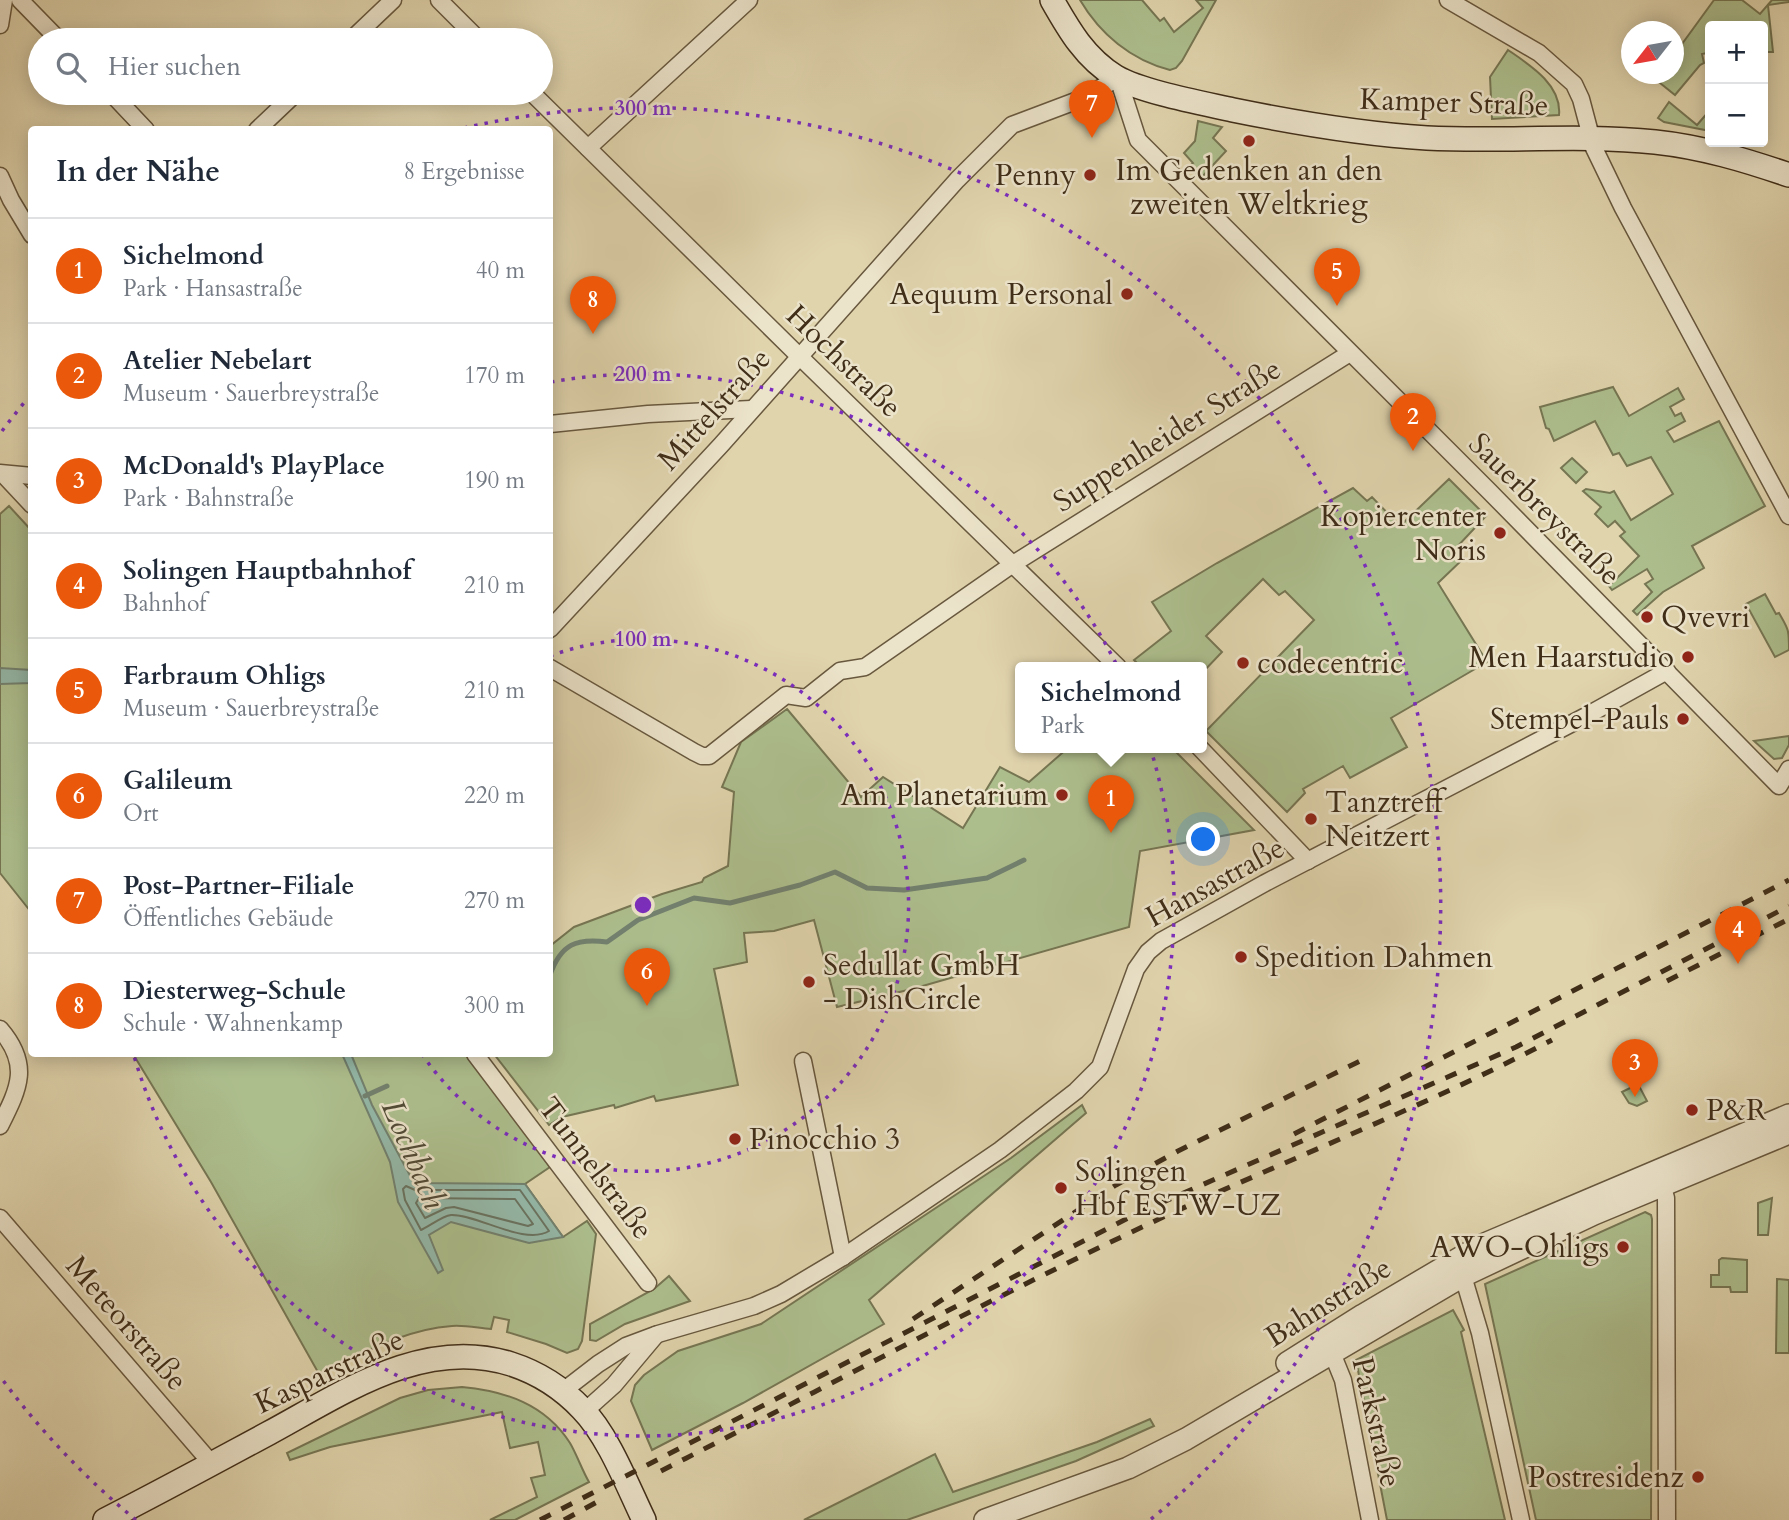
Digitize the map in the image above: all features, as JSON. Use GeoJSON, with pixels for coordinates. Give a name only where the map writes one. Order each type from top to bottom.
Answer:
{"type":"FeatureCollection","features":[{"type":"Feature","properties":{"kind":"main road"},"geometry":{"type":"LineString","coordinates":[[1052,0],[1078,44],[1118,78]]}},
{"type":"Feature","properties":{"kind":"main road","name":"Kamper Straße"},"geometry":{"type":"LineString","coordinates":[[1118,78],[1213,106],[1354,131],[1429,138],[1590,138],[1655,142],[1710,150],[1789,175]]}},
{"type":"Feature","properties":{"kind":"main road","name":"Kasparstraße"},"geometry":{"type":"LineString","coordinates":[[105,1520],[350,1389],[422,1360],[458,1356],[496,1360],[526,1369],[563,1391],[584,1411],[618,1467],[644,1520]]}},
{"type":"Feature","properties":{"kind":"street"},"geometry":{"type":"LineString","coordinates":[[0,25],[4,0]]}},
{"type":"Feature","properties":{"kind":"street"},"geometry":{"type":"LineString","coordinates":[[20,0],[48,28]]}},
{"type":"Feature","properties":{"kind":"street"},"geometry":{"type":"LineString","coordinates":[[364,28],[393,0]]}},
{"type":"Feature","properties":{"kind":"street"},"geometry":{"type":"LineString","coordinates":[[439,0],[467,28]]}},
{"type":"Feature","properties":{"kind":"street"},"geometry":{"type":"LineString","coordinates":[[588,148],[749,0]]}},
{"type":"Feature","properties":{"kind":"street"},"geometry":{"type":"LineString","coordinates":[[1448,0],[1539,53],[1574,84],[1581,99],[1590,138],[1623,208],[1789,516]]}},
{"type":"Feature","properties":{"kind":"street","name":"Sauerbreystraße"},"geometry":{"type":"LineString","coordinates":[[1118,78],[1138,140],[1779,786],[1789,769]]}},
{"type":"Feature","properties":{"kind":"street","name":"Mittelstraße"},"geometry":{"type":"LineString","coordinates":[[553,626],[712,455],[957,180],[1012,125],[1081,99],[1118,78]]}},
{"type":"Feature","properties":{"kind":"street"},"geometry":{"type":"LineString","coordinates":[[122,105],[142,126]]}},
{"type":"Feature","properties":{"kind":"street"},"geometry":{"type":"LineString","coordinates":[[261,126],[283,105]]}},
{"type":"Feature","properties":{"kind":"street","name":"Hochstraße"},"geometry":{"type":"LineString","coordinates":[[544,105],[1113,662]]}},
{"type":"Feature","properties":{"kind":"street"},"geometry":{"type":"LineString","coordinates":[[0,176],[28,228]]}},
{"type":"Feature","properties":{"kind":"street","name":"Suppenheider Straße"},"geometry":{"type":"LineString","coordinates":[[553,670],[702,756],[709,756],[786,695],[806,698],[840,671],[866,667],[1013,564],[1350,353]]}},
{"type":"Feature","properties":{"kind":"street"},"geometry":{"type":"LineString","coordinates":[[553,424],[648,414],[751,410]]}},
{"type":"Feature","properties":{"kind":"street"},"geometry":{"type":"LineString","coordinates":[[2,473],[28,476]]}},
{"type":"Feature","properties":{"kind":"street"},"geometry":{"type":"LineString","coordinates":[[2,473],[28,501]]}},
{"type":"Feature","properties":{"kind":"street","name":"Hansastraße"},"geometry":{"type":"LineString","coordinates":[[563,1391],[626,1346],[754,1306],[781,1294],[843,1257],[1000,1150],[1087,1081],[1104,1059],[1128,985],[1136,969],[1148,951],[1178,930],[1667,671]]}},
{"type":"Feature","properties":{"kind":"street"},"geometry":{"type":"LineString","coordinates":[[1205,753],[1308,861]]}},
{"type":"Feature","properties":{"kind":"street"},"geometry":{"type":"LineString","coordinates":[[0,1029],[16,1051],[20,1069],[18,1084],[0,1126]]}},
{"type":"Feature","properties":{"kind":"street","name":"Tunnelstraße"},"geometry":{"type":"LineString","coordinates":[[477,1057],[648,1283]]}},
{"type":"Feature","properties":{"kind":"street"},"geometry":{"type":"LineString","coordinates":[[803,1061],[843,1257]]}},
{"type":"Feature","properties":{"kind":"street"},"geometry":{"type":"LineString","coordinates":[[1746,1142],[1789,1115]]}},
{"type":"Feature","properties":{"kind":"street"},"geometry":{"type":"LineString","coordinates":[[1746,1142],[1789,1133]]}},
{"type":"Feature","properties":{"kind":"street","name":"Bahnstraße"},"geometry":{"type":"LineString","coordinates":[[985,1520],[1128,1468],[1186,1439],[1480,1246],[1660,1178],[1746,1142]]}},
{"type":"Feature","properties":{"kind":"street"},"geometry":{"type":"LineString","coordinates":[[1660,1178],[1666,1198],[1667,1520]]}},
{"type":"Feature","properties":{"kind":"street","name":"Bahnstraße"},"geometry":{"type":"LineString","coordinates":[[1329,1344],[1660,1178]]}},
{"type":"Feature","properties":{"kind":"street","name":"Meteorstraße"},"geometry":{"type":"LineString","coordinates":[[0,1218],[212,1464]]}},
{"type":"Feature","properties":{"kind":"street"},"geometry":{"type":"LineString","coordinates":[[1480,1246],[1463,1276],[1480,1333],[1521,1520]]}},
{"type":"Feature","properties":{"kind":"street"},"geometry":{"type":"LineString","coordinates":[[584,1411],[614,1385],[658,1334]]}},
{"type":"Feature","properties":{"kind":"street","name":"Parkstraße"},"geometry":{"type":"LineString","coordinates":[[1329,1344],[1343,1380],[1370,1520]]}},
{"type":"Feature","properties":{"kind":"green space"},"geometry":{"type":"Polygon","coordinates":[[[1080,0],[1142,0],[1160,21],[1164,18],[1174,32],[1203,8],[1196,0],[1216,0],[1182,61],[1170,70],[1142,60],[1118,44],[1097,24],[1080,0]]]}},
{"type":"Feature","properties":{"kind":"green space"},"geometry":{"type":"Polygon","coordinates":[[[1714,0],[1742,0],[1760,14],[1772,0],[1789,0],[1768,5],[1773,52],[1768,52],[1768,21],[1705,21],[1705,53],[1702,54],[1704,63],[1675,95],[1661,84],[1684,84],[1684,41],[1714,0]]]}},
{"type":"Feature","properties":{"kind":"green space"},"geometry":{"type":"Polygon","coordinates":[[[1508,50],[1535,69],[1550,85],[1559,104],[1559,115],[1492,119],[1490,77],[1508,50]]]}},
{"type":"Feature","properties":{"kind":"green space"},"geometry":{"type":"Polygon","coordinates":[[[1669,102],[1697,125],[1705,116],[1705,130],[1664,122],[1658,118],[1669,102]]]}},
{"type":"Feature","properties":{"kind":"green space"},"geometry":{"type":"Polygon","coordinates":[[[1198,121],[1222,127],[1213,138],[1226,151],[1201,178],[1189,166],[1193,163],[1184,153],[1195,141],[1198,121]]]}},
{"type":"Feature","properties":{"kind":"green space"},"geometry":{"type":"Polygon","coordinates":[[[1613,387],[1629,416],[1678,388],[1684,399],[1670,407],[1675,416],[1681,413],[1685,421],[1667,431],[1674,442],[1719,421],[1765,506],[1692,546],[1704,568],[1663,592],[1637,615],[1633,611],[1652,592],[1645,584],[1653,579],[1647,569],[1612,590],[1609,586],[1639,556],[1620,536],[1625,532],[1615,521],[1608,527],[1595,514],[1601,507],[1583,491],[1614,491],[1631,520],[1673,494],[1651,457],[1627,466],[1619,453],[1613,455],[1595,421],[1554,441],[1546,428],[1540,407],[1613,387]]]}},
{"type":"Feature","properties":{"kind":"green space"},"geometry":{"type":"Polygon","coordinates":[[[1572,458],[1587,472],[1576,483],[1561,468],[1572,458]]]}},
{"type":"Feature","properties":{"kind":"green space"},"geometry":{"type":"Polygon","coordinates":[[[1449,479],[1486,516],[1455,549],[1464,558],[1438,583],[1487,662],[1391,718],[1407,747],[1350,778],[1343,766],[1303,789],[1305,793],[1287,812],[1207,730],[1314,620],[1285,591],[1279,595],[1263,579],[1206,636],[1222,652],[1207,668],[1207,662],[1136,662],[1134,660],[1171,631],[1152,602],[1353,488],[1367,501],[1372,497],[1400,526],[1449,479]]]}},
{"type":"Feature","properties":{"kind":"green space"},"geometry":{"type":"Polygon","coordinates":[[[9,506],[28,527],[28,908],[0,873],[0,514],[9,506]]]}},
{"type":"Feature","properties":{"kind":"green space"},"geometry":{"type":"Polygon","coordinates":[[[1765,594],[1776,614],[1779,613],[1788,633],[1789,650],[1775,657],[1746,604],[1765,594]]]}},
{"type":"Feature","properties":{"kind":"green space"},"geometry":{"type":"Polygon","coordinates":[[[787,709],[861,797],[883,777],[963,828],[1000,767],[1029,782],[1062,753],[1177,753],[1254,830],[1140,851],[1129,927],[912,989],[837,1007],[814,920],[774,931],[744,933],[747,962],[714,969],[738,1085],[656,1101],[654,1096],[615,1108],[614,1105],[562,1117],[549,1125],[496,1057],[553,1057],[553,944],[574,927],[702,882],[704,878],[728,866],[734,792],[722,787],[741,742],[787,709]]]}},
{"type":"Feature","properties":{"kind":"green space"},"geometry":{"type":"Polygon","coordinates":[[[1789,736],[1789,745],[1782,758],[1774,759],[1754,741],[1789,736]]]}},
{"type":"Feature","properties":{"kind":"green space"},"geometry":{"type":"Polygon","coordinates":[[[135,1057],[470,1057],[550,1167],[525,1184],[563,1237],[587,1221],[596,1234],[582,1341],[578,1349],[567,1353],[507,1332],[509,1320],[494,1317],[491,1329],[457,1326],[417,1332],[400,1337],[319,1374],[211,1182],[135,1057]]]}},
{"type":"Feature","properties":{"kind":"green space"},"geometry":{"type":"Polygon","coordinates":[[[1638,1084],[1647,1101],[1637,1106],[1629,1103],[1622,1092],[1638,1084]]]}},
{"type":"Feature","properties":{"kind":"green space"},"geometry":{"type":"Polygon","coordinates":[[[1082,1105],[1086,1113],[869,1300],[884,1324],[743,1403],[652,1450],[631,1401],[635,1385],[644,1375],[678,1351],[761,1324],[1011,1158],[1082,1105]]]}},
{"type":"Feature","properties":{"kind":"green space"},"geometry":{"type":"Polygon","coordinates":[[[1772,1198],[1768,1235],[1758,1235],[1758,1203],[1772,1198]]]}},
{"type":"Feature","properties":{"kind":"green space"},"geometry":{"type":"Polygon","coordinates":[[[1645,1212],[1651,1215],[1652,1219],[1651,1520],[1536,1520],[1485,1284],[1645,1212]]]}},
{"type":"Feature","properties":{"kind":"green space"},"geometry":{"type":"Polygon","coordinates":[[[1719,1260],[1747,1260],[1747,1292],[1731,1292],[1730,1287],[1711,1287],[1711,1275],[1719,1275],[1719,1260]]]}},
{"type":"Feature","properties":{"kind":"green space"},"geometry":{"type":"Polygon","coordinates":[[[669,1276],[690,1301],[625,1324],[596,1341],[590,1340],[590,1324],[654,1289],[669,1276]]]}},
{"type":"Feature","properties":{"kind":"green space"},"geometry":{"type":"Polygon","coordinates":[[[1777,1279],[1789,1280],[1789,1353],[1776,1353],[1777,1279]]]}},
{"type":"Feature","properties":{"kind":"green space"},"geometry":{"type":"Polygon","coordinates":[[[1453,1310],[1464,1330],[1461,1332],[1505,1520],[1387,1520],[1356,1360],[1453,1310]]]}},
{"type":"Feature","properties":{"kind":"green space"},"geometry":{"type":"Polygon","coordinates":[[[462,1387],[508,1396],[549,1418],[570,1443],[589,1482],[515,1520],[490,1520],[537,1497],[531,1478],[545,1475],[538,1442],[510,1448],[502,1412],[330,1447],[290,1460],[287,1453],[400,1398],[428,1390],[462,1387]]]}},
{"type":"Feature","properties":{"kind":"green space"},"geometry":{"type":"Polygon","coordinates":[[[1150,1419],[1154,1426],[1076,1461],[907,1520],[804,1520],[935,1454],[953,1492],[1097,1442],[1150,1419]]]}},
{"type":"Feature","properties":{"kind":"water"},"geometry":{"type":"Polygon","coordinates":[[[0,668],[28,670],[28,683],[0,684],[0,668]]]}},
{"type":"Feature","properties":{"kind":"water"},"geometry":{"type":"Polygon","coordinates":[[[343,1057],[352,1057],[372,1105],[414,1183],[525,1184],[563,1237],[529,1243],[451,1222],[429,1235],[443,1270],[438,1273],[398,1202],[390,1162],[343,1057]]]}},
{"type":"Feature","properties":{"kind":"waterway"},"geometry":{"type":"LineString","coordinates":[[553,968],[559,956],[571,945],[587,941],[607,942],[638,920],[694,898],[730,903],[800,885],[835,872],[867,888],[904,890],[987,878],[1024,860]]}},
{"type":"Feature","properties":{"kind":"waterway","name":"Lochbach"},"geometry":{"type":"LineString","coordinates":[[365,1096],[387,1086]]}},
{"type":"Feature","properties":{"kind":"railway"},"geometry":{"type":"LineString","coordinates":[[1294,1134],[1789,880]]}},
{"type":"Feature","properties":{"kind":"railway"},"geometry":{"type":"LineString","coordinates":[[540,1520],[1138,1213],[1516,1047],[1789,906]]}},
{"type":"Feature","properties":{"kind":"railway"},"geometry":{"type":"LineString","coordinates":[[1667,981],[1789,919]]}},
{"type":"Feature","properties":{"kind":"railway"},"geometry":{"type":"LineString","coordinates":[[661,1471],[1094,1250],[1455,1088],[1552,1040]]}},
{"type":"Feature","properties":{"kind":"railway"},"geometry":{"type":"LineString","coordinates":[[913,1319],[1116,1185],[1178,1151],[1364,1059]]}},
{"type":"Feature","properties":{"kind":"railway"},"geometry":{"type":"LineString","coordinates":[[564,1520],[606,1497]]}},
{"type":"Feature","properties":{"kind":"place","name":"Post-Partner-Filiale"},"geometry":{"type":"Point","coordinates":[1092,138]}},
{"type":"Feature","properties":{"kind":"place","name":"Im Gedenken an den zweiten Weltkrieg"},"geometry":{"type":"Point","coordinates":[1249,141]}},
{"type":"Feature","properties":{"kind":"place","name":"Penny"},"geometry":{"type":"Point","coordinates":[1090,175]}},
{"type":"Feature","properties":{"kind":"place","name":"Aequum Personal"},"geometry":{"type":"Point","coordinates":[1127,294]}},
{"type":"Feature","properties":{"kind":"place","name":"Farbraum Ohligs"},"geometry":{"type":"Point","coordinates":[1337,306]}},
{"type":"Feature","properties":{"kind":"place","name":"Diesterweg-Schule"},"geometry":{"type":"Point","coordinates":[593,334]}},
{"type":"Feature","properties":{"kind":"place","name":"Atelier Nebelart"},"geometry":{"type":"Point","coordinates":[1413,451]}},
{"type":"Feature","properties":{"kind":"place","name":"Kopiercenter Noris"},"geometry":{"type":"Point","coordinates":[1500,533]}},
{"type":"Feature","properties":{"kind":"place","name":"Qvevri"},"geometry":{"type":"Point","coordinates":[1647,617]}},
{"type":"Feature","properties":{"kind":"place","name":"Men Haarstudio"},"geometry":{"type":"Point","coordinates":[1688,657]}},
{"type":"Feature","properties":{"kind":"place","name":"codecentric"},"geometry":{"type":"Point","coordinates":[1243,663]}},
{"type":"Feature","properties":{"kind":"place","name":"Stempel-Pauls"},"geometry":{"type":"Point","coordinates":[1683,719]}},
{"type":"Feature","properties":{"kind":"place","name":"Am Planetarium"},"geometry":{"type":"Point","coordinates":[1062,795]}},
{"type":"Feature","properties":{"kind":"place","name":"Tanztreff Neitzert"},"geometry":{"type":"Point","coordinates":[1311,819]}},
{"type":"Feature","properties":{"kind":"place","name":"Sichelmond"},"geometry":{"type":"Point","coordinates":[1111,833]}},
{"type":"Feature","properties":{"kind":"place","name":"Spedition Dahmen"},"geometry":{"type":"Point","coordinates":[1241,957]}},
{"type":"Feature","properties":{"kind":"place","name":"Solingen Hauptbahnhof"},"geometry":{"type":"Point","coordinates":[1738,964]}},
{"type":"Feature","properties":{"kind":"place","name":"Sedullat GmbH - DishCircle"},"geometry":{"type":"Point","coordinates":[809,982]}},
{"type":"Feature","properties":{"kind":"place","name":"Galileum"},"geometry":{"type":"Point","coordinates":[647,1006]}},
{"type":"Feature","properties":{"kind":"place","name":"McDonald's PlayPlace"},"geometry":{"type":"Point","coordinates":[1635,1097]}},
{"type":"Feature","properties":{"kind":"place","name":"P&R"},"geometry":{"type":"Point","coordinates":[1692,1110]}},
{"type":"Feature","properties":{"kind":"place","name":"Pinocchio 3"},"geometry":{"type":"Point","coordinates":[735,1139]}},
{"type":"Feature","properties":{"kind":"place","name":"Solingen Hbf ESTW-UZ"},"geometry":{"type":"Point","coordinates":[1061,1188]}},
{"type":"Feature","properties":{"kind":"place","name":"AWO-Ohligs"},"geometry":{"type":"Point","coordinates":[1623,1247]}},
{"type":"Feature","properties":{"kind":"place","name":"Postresidenz"},"geometry":{"type":"Point","coordinates":[1698,1477]}}]}
